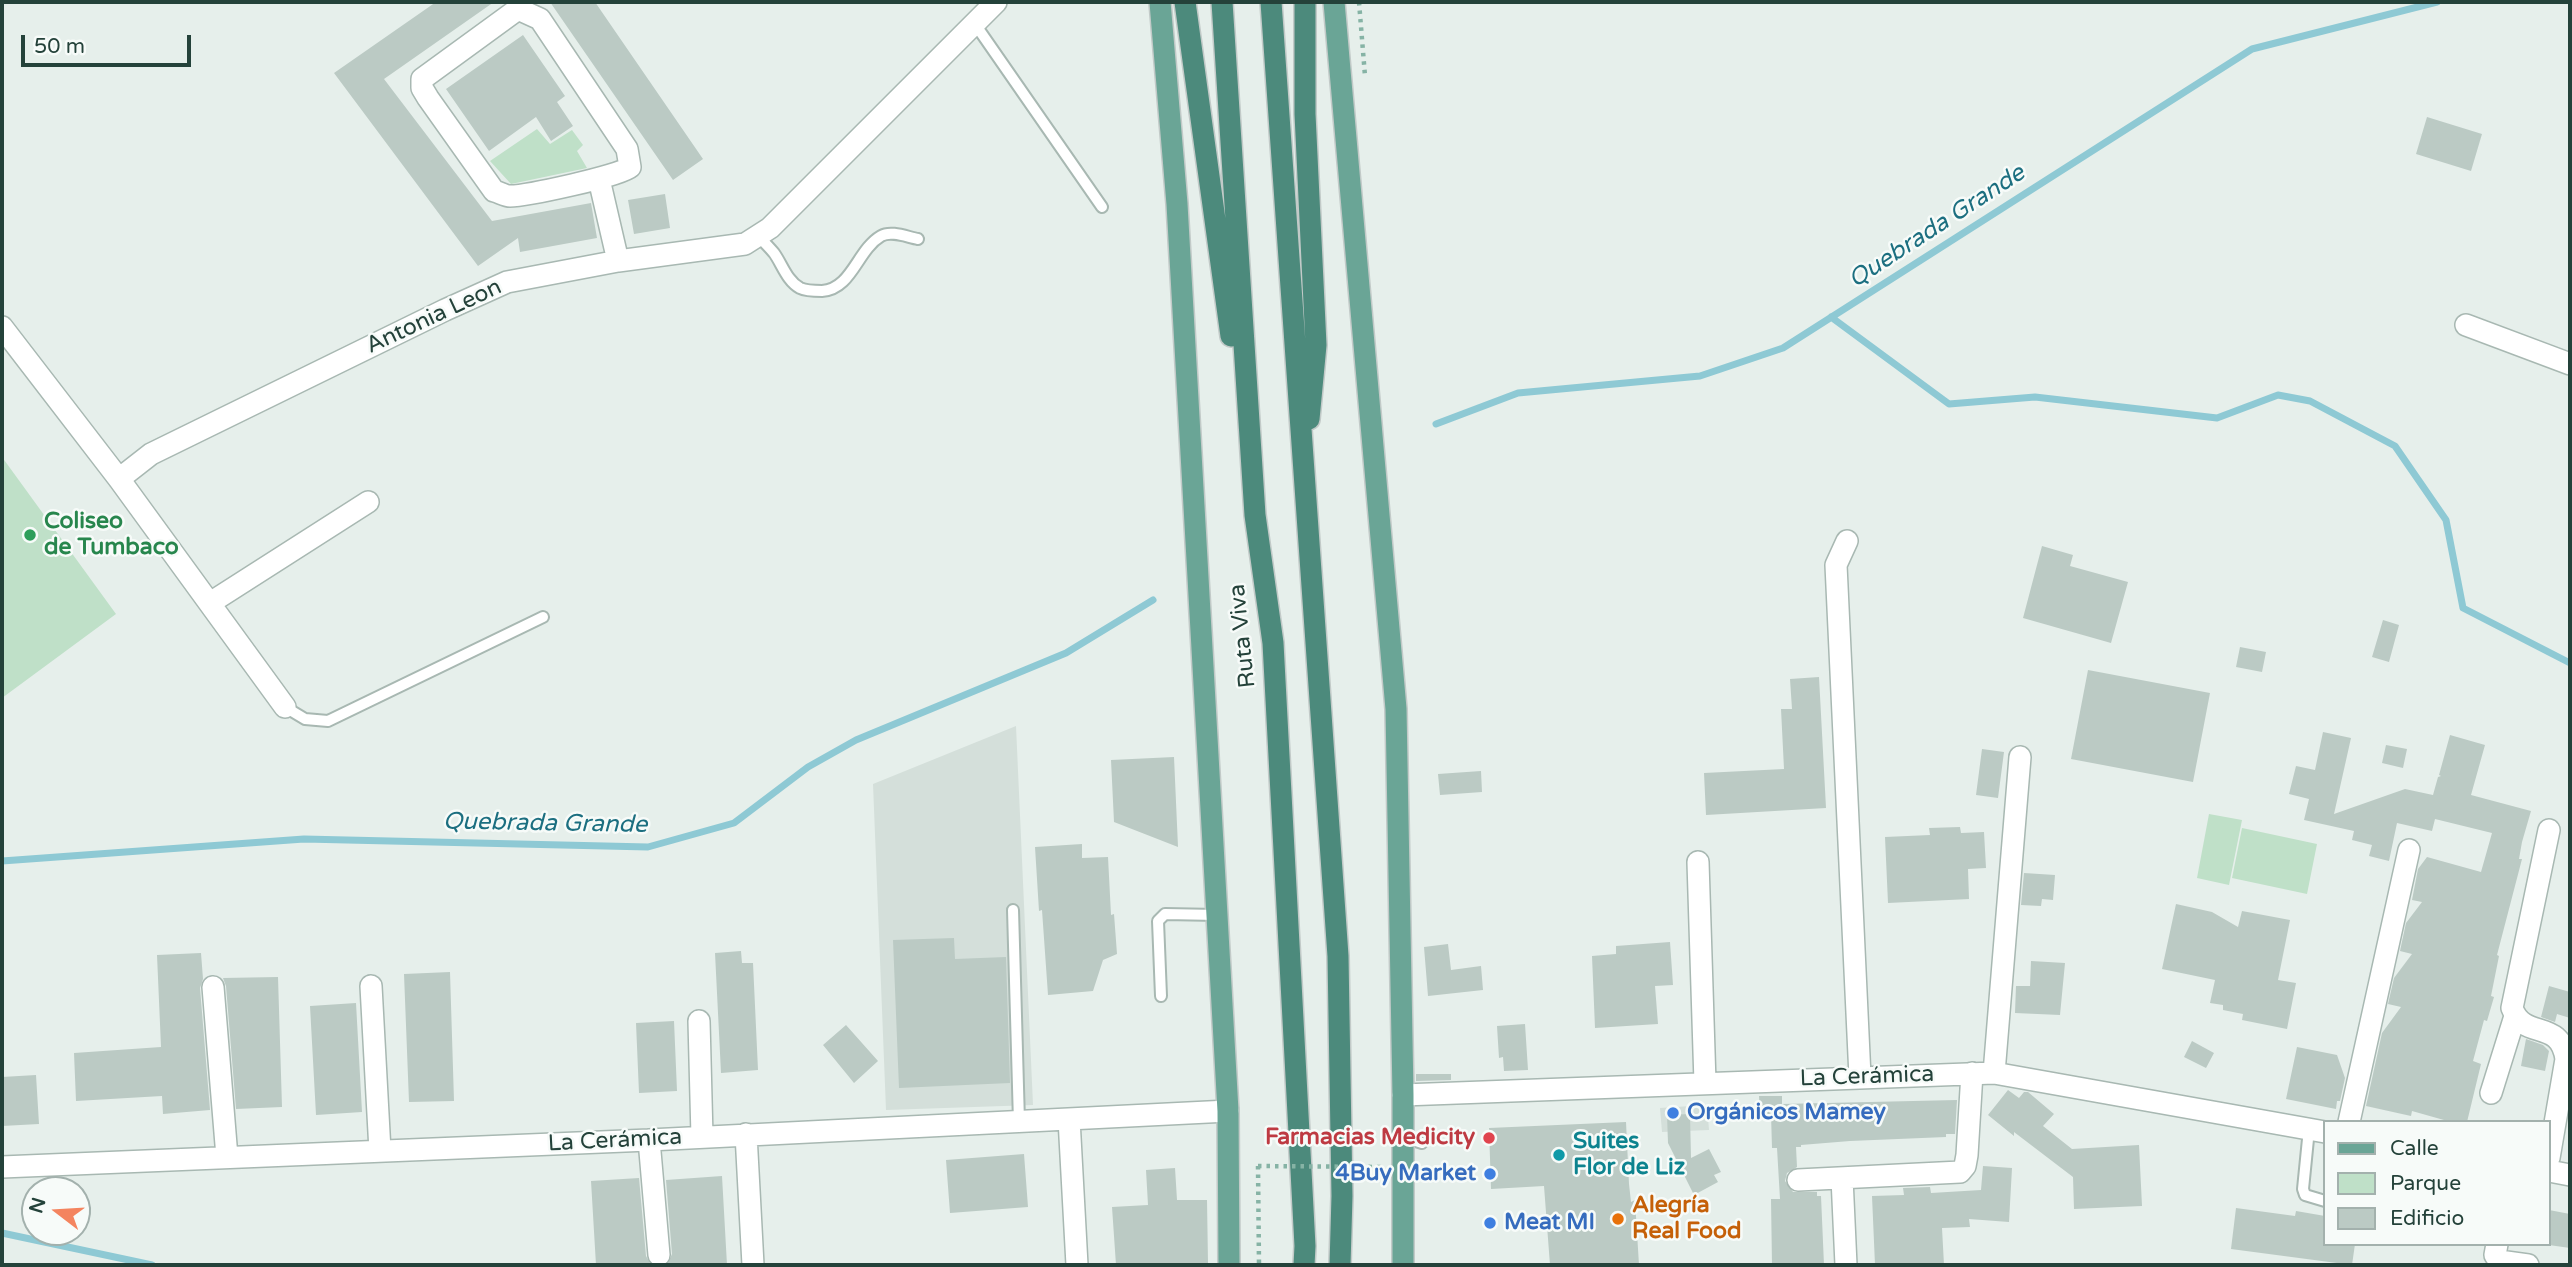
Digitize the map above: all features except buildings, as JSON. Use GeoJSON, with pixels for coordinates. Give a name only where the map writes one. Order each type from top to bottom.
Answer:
{"type":"FeatureCollection","features":[{"type":"Feature","properties":{"kind":"highway"},"geometry":{"type":"LineString","coordinates":[[1185,2],[1255,515]]}},
{"type":"Feature","properties":{"kind":"highway","name":"Ruta Viva"},"geometry":{"type":"LineString","coordinates":[[1222,2],[1255,515],[1273,643],[1304,1265]]}},
{"type":"Feature","properties":{"kind":"highway"},"geometry":{"type":"LineString","coordinates":[[1271,2],[1338,956],[1342,1196],[1340,1265]]}},
{"type":"Feature","properties":{"kind":"highway"},"geometry":{"type":"LineString","coordinates":[[1304,488],[1316,345],[1305,114],[1305,2]]}},
{"type":"Feature","properties":{"kind":"main road","name":"Ruta Viva"},"geometry":{"type":"LineString","coordinates":[[1160,2],[1177,204],[1228,1111],[1229,1265]]}},
{"type":"Feature","properties":{"kind":"main road"},"geometry":{"type":"LineString","coordinates":[[1334,2],[1396,709],[1403,1095],[1413,1140],[1403,1265]]}},
{"type":"Feature","properties":{"kind":"street","name":"Antonia Leon"},"geometry":{"type":"LineString","coordinates":[[119,479],[150,454],[507,282],[618,261],[745,244],[759,237],[996,2]]}},
{"type":"Feature","properties":{"kind":"street"},"geometry":{"type":"LineString","coordinates":[[518,9],[530,13],[540,19],[627,149],[630,167],[625,172],[599,179],[509,196],[495,191],[422,89],[422,79],[518,9]]}},
{"type":"Feature","properties":{"kind":"street"},"geometry":{"type":"LineString","coordinates":[[599,179],[618,261]]}},
{"type":"Feature","properties":{"kind":"street"},"geometry":{"type":"LineString","coordinates":[[2466,325],[2570,364]]}},
{"type":"Feature","properties":{"kind":"street"},"geometry":{"type":"LineString","coordinates":[[2,327],[119,479],[285,707]]}},
{"type":"Feature","properties":{"kind":"street"},"geometry":{"type":"LineString","coordinates":[[210,603],[368,502]]}},
{"type":"Feature","properties":{"kind":"street"},"geometry":{"type":"LineString","coordinates":[[1847,541],[1836,565],[1860,1077]]}},
{"type":"Feature","properties":{"kind":"street"},"geometry":{"type":"LineString","coordinates":[[1994,1073],[1993,1058],[2020,757]]}},
{"type":"Feature","properties":{"kind":"street"},"geometry":{"type":"LineString","coordinates":[[2491,1093],[2515,1016],[2513,1000],[2549,830]]}},
{"type":"Feature","properties":{"kind":"street"},"geometry":{"type":"LineString","coordinates":[[2349,1120],[2409,850]]}},
{"type":"Feature","properties":{"kind":"street"},"geometry":{"type":"LineString","coordinates":[[1698,862],[1705,1083]]}},
{"type":"Feature","properties":{"kind":"street"},"geometry":{"type":"LineString","coordinates":[[371,986],[380,1151]]}},
{"type":"Feature","properties":{"kind":"street"},"geometry":{"type":"LineString","coordinates":[[213,987],[227,1157]]}},
{"type":"Feature","properties":{"kind":"street"},"geometry":{"type":"LineString","coordinates":[[2515,1016],[2521,1023],[2555,1035],[2564,1044],[2566,1059],[2551,1146]]}},
{"type":"Feature","properties":{"kind":"street"},"geometry":{"type":"LineString","coordinates":[[699,1021],[702,1137]]}},
{"type":"Feature","properties":{"kind":"street"},"geometry":{"type":"LineString","coordinates":[[1798,1180],[1961,1172],[1967,1155],[1972,1073]]}},
{"type":"Feature","properties":{"kind":"street","name":"La Cerámica"},"geometry":{"type":"LineString","coordinates":[[1403,1095],[1994,1073],[2317,1130]]}},
{"type":"Feature","properties":{"kind":"street","name":"La Cerámica"},"geometry":{"type":"LineString","coordinates":[[2,1167],[649,1140],[1228,1111]]}},
{"type":"Feature","properties":{"kind":"street"},"geometry":{"type":"LineString","coordinates":[[1069,1119],[1077,1265]]}},
{"type":"Feature","properties":{"kind":"street"},"geometry":{"type":"LineString","coordinates":[[746,1134],[753,1265]]}},
{"type":"Feature","properties":{"kind":"street"},"geometry":{"type":"LineString","coordinates":[[649,1140],[659,1255]]}},
{"type":"Feature","properties":{"kind":"street"},"geometry":{"type":"LineString","coordinates":[[2551,1171],[2570,1175]]}},
{"type":"Feature","properties":{"kind":"street"},"geometry":{"type":"LineString","coordinates":[[1842,1178],[1846,1265]]}},
{"type":"Feature","properties":{"kind":"street"},"geometry":{"type":"LineString","coordinates":[[2497,1246],[2495,1255],[2499,1261],[2528,1265]]}},
{"type":"Feature","properties":{"kind":"lane"},"geometry":{"type":"LineString","coordinates":[[975,24],[1102,207]]}},
{"type":"Feature","properties":{"kind":"lane"},"geometry":{"type":"LineString","coordinates":[[759,237],[773,252],[791,281],[801,289],[815,291],[828,290],[845,280],[864,253],[881,236],[894,234],[918,239]]}},
{"type":"Feature","properties":{"kind":"lane"},"geometry":{"type":"LineString","coordinates":[[285,707],[305,719],[328,721],[543,617]]}},
{"type":"Feature","properties":{"kind":"lane"},"geometry":{"type":"LineString","coordinates":[[1013,910],[1020,1122]]}},
{"type":"Feature","properties":{"kind":"lane"},"geometry":{"type":"LineString","coordinates":[[1161,996],[1158,921],[1161,916],[1217,915]]}},
{"type":"Feature","properties":{"kind":"lane"},"geometry":{"type":"LineString","coordinates":[[2317,1130],[2303,1189],[2305,1195],[2324,1201]]}},
{"type":"Feature","properties":{"kind":"path"},"geometry":{"type":"LineString","coordinates":[[1259,1265],[1258,1166],[1385,1167]]}},
{"type":"Feature","properties":{"kind":"shaded area"},"geometry":{"type":"Polygon","coordinates":[[[1016,726],[1033,1105],[886,1110],[873,784],[1016,726]]]}},
{"type":"Feature","properties":{"kind":"shaded area"},"geometry":{"type":"Polygon","coordinates":[[[1707,1105],[1709,1130],[1662,1132],[1660,1108],[1707,1105]]]}},
{"type":"Feature","properties":{"kind":"green space"},"geometry":{"type":"Polygon","coordinates":[[[537,129],[550,144],[572,130],[583,145],[577,151],[587,168],[511,184],[490,161],[537,129]]]}},
{"type":"Feature","properties":{"kind":"green space","name":"Coliseo de Tumbaco"},"geometry":{"type":"Polygon","coordinates":[[[2,457],[116,614],[2,698],[2,457]]]}},
{"type":"Feature","properties":{"kind":"green space"},"geometry":{"type":"Polygon","coordinates":[[[2209,814],[2242,820],[2229,885],[2197,878],[2209,814]]]}},
{"type":"Feature","properties":{"kind":"green space"},"geometry":{"type":"Polygon","coordinates":[[[2242,828],[2317,844],[2307,894],[2232,878],[2242,828]]]}},
{"type":"Feature","properties":{"kind":"waterway","name":"Quebrada Grande"},"geometry":{"type":"LineString","coordinates":[[1436,424],[1518,393],[1700,376],[1783,348],[2252,49],[2437,2]]}},
{"type":"Feature","properties":{"kind":"waterway"},"geometry":{"type":"LineString","coordinates":[[1831,317],[1949,404],[2035,397],[2217,418],[2278,395],[2310,401],[2395,446],[2446,520],[2463,608],[2570,663]]}},
{"type":"Feature","properties":{"kind":"waterway","name":"Quebrada Grande"},"geometry":{"type":"LineString","coordinates":[[2,861],[304,839],[648,847],[734,823],[808,767],[856,740],[1066,653],[1153,600]]}},
{"type":"Feature","properties":{"kind":"waterway"},"geometry":{"type":"LineString","coordinates":[[2,1233],[152,1265]]}},
{"type":"Feature","properties":{"kind":"place","name":"Coliseo de Tumbaco"},"geometry":{"type":"Point","coordinates":[30,535]}},
{"type":"Feature","properties":{"kind":"place","name":"Orgánicos Mamey"},"geometry":{"type":"Point","coordinates":[1673,1113]}},
{"type":"Feature","properties":{"kind":"place","name":"Farmacias Medicity"},"geometry":{"type":"Point","coordinates":[1489,1138]}},
{"type":"Feature","properties":{"kind":"place","name":"Suites Flor de Liz"},"geometry":{"type":"Point","coordinates":[1559,1155]}},
{"type":"Feature","properties":{"kind":"place","name":"4Buy Market"},"geometry":{"type":"Point","coordinates":[1490,1174]}},
{"type":"Feature","properties":{"kind":"place","name":"Alegría Real Food"},"geometry":{"type":"Point","coordinates":[1618,1219]}},
{"type":"Feature","properties":{"kind":"place","name":"Meat MI"},"geometry":{"type":"Point","coordinates":[1490,1223]}}]}
